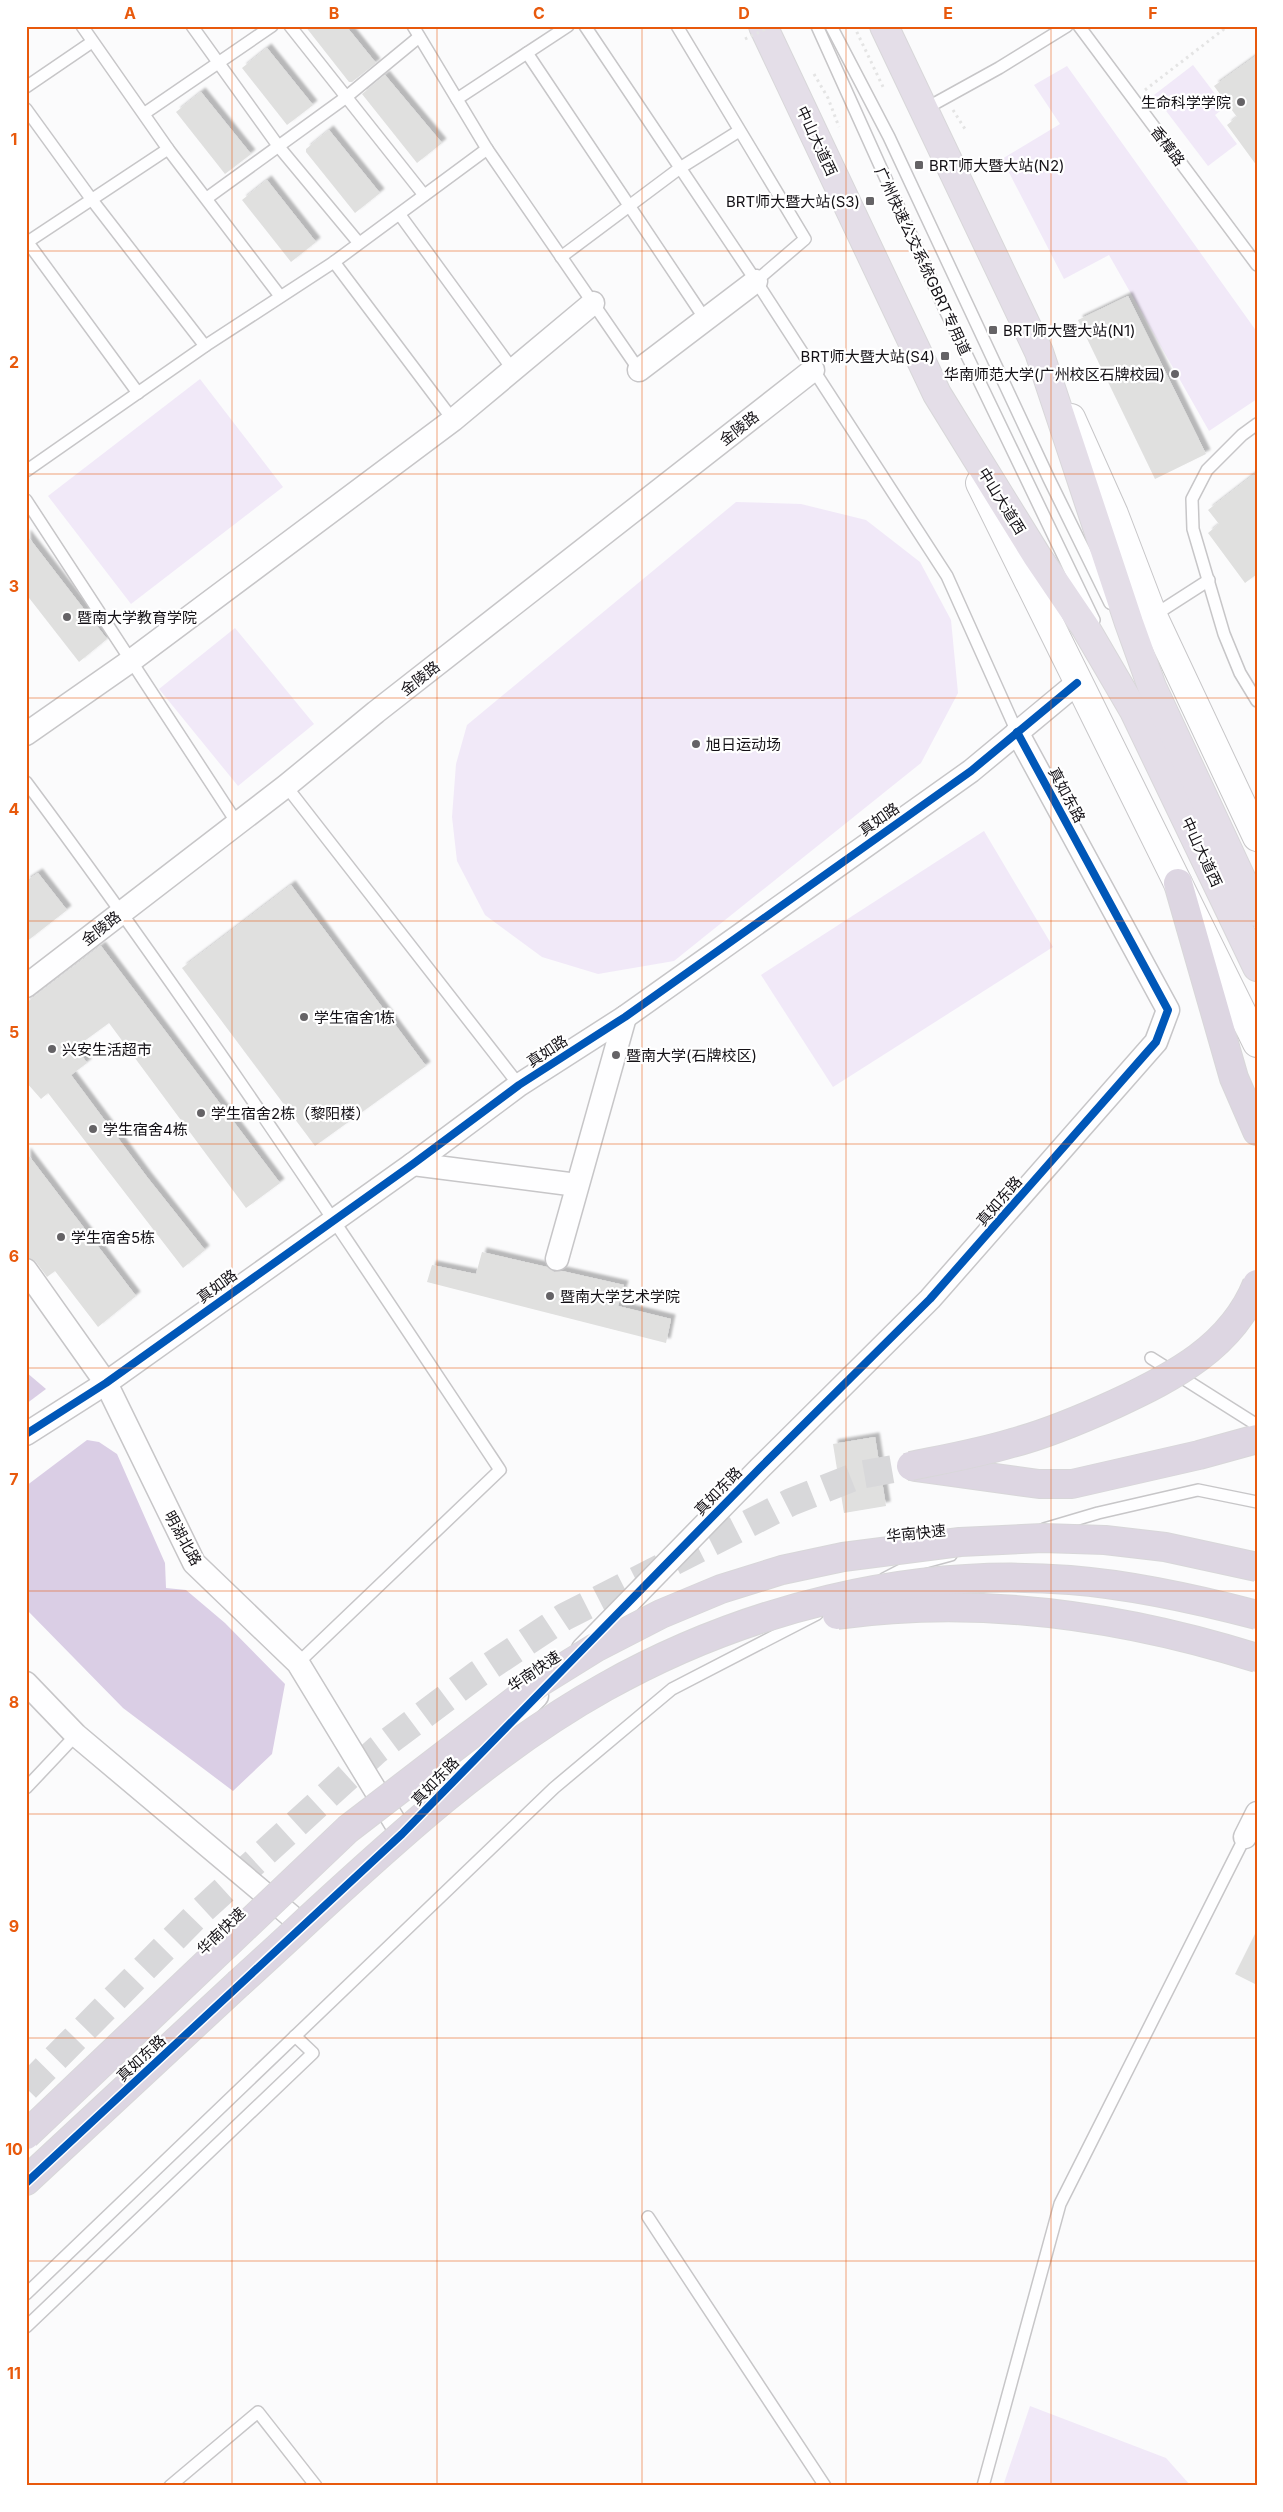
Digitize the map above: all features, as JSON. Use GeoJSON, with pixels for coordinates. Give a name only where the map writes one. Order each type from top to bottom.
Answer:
{"type":"FeatureCollection","features":[{"type":"Feature","properties":{"kind":"highway","name":"中山大道西"},"geometry":{"type":"LineString","coordinates":[[884,26],[1040,352],[1129,623],[1152,687],[1257,912]]}},
{"type":"Feature","properties":{"kind":"highway","name":"中山大道西"},"geometry":{"type":"LineString","coordinates":[[754,32],[937,394],[1037,556],[1085,627],[1134,711],[1257,967]]}},
{"type":"Feature","properties":{"kind":"highway"},"geometry":{"type":"LineString","coordinates":[[1178,883],[1234,1078],[1257,1131]]}},
{"type":"Feature","properties":{"kind":"highway"},"geometry":{"type":"LineString","coordinates":[[1257,1284],[1244,1312],[1216,1344],[1180,1371],[1156,1384],[1054,1430],[1012,1444],[911,1466],[1039,1484],[1072,1484],[1199,1456],[1257,1439]]}},
{"type":"Feature","properties":{"kind":"highway","name":"华南快速"},"geometry":{"type":"LineString","coordinates":[[26,2135],[348,1829],[537,1684],[595,1648],[661,1614],[721,1589],[782,1570],[880,1551],[980,1540],[1043,1538],[1125,1542],[1165,1547],[1257,1567]]}},
{"type":"Feature","properties":{"kind":"highway"},"geometry":{"type":"LineString","coordinates":[[26,2182],[246,1977],[415,1824],[534,1732],[603,1688],[654,1661],[744,1624],[775,1614],[836,1598],[892,1588],[954,1581],[1011,1579],[1069,1580],[1164,1594],[1257,1615]]}},
{"type":"Feature","properties":{"kind":"highway"},"geometry":{"type":"LineString","coordinates":[[744,1624],[888,1609],[975,1606],[1096,1618],[1176,1635],[1257,1658]]}},
{"type":"Feature","properties":{"kind":"main road"},"geometry":{"type":"LineString","coordinates":[[1040,352],[1094,468],[1153,616],[1257,837]]}},
{"type":"Feature","properties":{"kind":"main road"},"geometry":{"type":"LineString","coordinates":[[937,394],[1077,683],[1257,1042]]}},
{"type":"Feature","properties":{"kind":"street"},"geometry":{"type":"LineString","coordinates":[[639,370],[756,281]]}},
{"type":"Feature","properties":{"kind":"street"},"geometry":{"type":"LineString","coordinates":[[26,734],[132,660],[453,420],[593,303]]}},
{"type":"Feature","properties":{"kind":"street","name":"金陵路"},"geometry":{"type":"LineString","coordinates":[[26,986],[286,786],[376,712],[813,370]]}},
{"type":"Feature","properties":{"kind":"street","name":"真如路"},"geometry":{"type":"LineString","coordinates":[[26,1434],[106,1383],[413,1164],[519,1085],[625,1017],[971,771],[1077,683]]}},
{"type":"Feature","properties":{"kind":"street","name":"真如东路"},"geometry":{"type":"LineString","coordinates":[[26,2182],[402,1834],[760,1468],[930,1299],[1156,1042],[1168,1010],[1017,732]]}},
{"type":"Feature","properties":{"kind":"street"},"geometry":{"type":"LineString","coordinates":[[557,1259],[625,1017]]}},
{"type":"Feature","properties":{"kind":"street"},"geometry":{"type":"LineString","coordinates":[[413,1164],[577,1185]]}},
{"type":"Feature","properties":{"kind":"street","name":"明湖北路"},"geometry":{"type":"LineString","coordinates":[[26,1270],[106,1383],[194,1563],[298,1662],[402,1834]]}},
{"type":"Feature","properties":{"kind":"street"},"geometry":{"type":"LineString","coordinates":[[26,1683],[76,1735],[303,1926]]}},
{"type":"Feature","properties":{"kind":"street"},"geometry":{"type":"LineString","coordinates":[[1245,1837],[1257,1813]]}},
{"type":"Feature","properties":{"kind":"lane"},"geometry":{"type":"LineString","coordinates":[[82,26],[145,113],[168,149],[280,296]]}},
{"type":"Feature","properties":{"kind":"lane"},"geometry":{"type":"LineString","coordinates":[[192,26],[279,147],[358,242]]}},
{"type":"Feature","properties":{"kind":"lane"},"geometry":{"type":"LineString","coordinates":[[145,113],[272,26]]}},
{"type":"Feature","properties":{"kind":"lane"},"geometry":{"type":"LineString","coordinates":[[290,26],[424,195]]}},
{"type":"Feature","properties":{"kind":"lane"},"geometry":{"type":"LineString","coordinates":[[413,26],[487,149],[639,370]]}},
{"type":"Feature","properties":{"kind":"lane"},"geometry":{"type":"LineString","coordinates":[[457,99],[568,26]]}},
{"type":"Feature","properties":{"kind":"lane"},"geometry":{"type":"LineString","coordinates":[[585,26],[756,281],[947,576],[1017,732]]}},
{"type":"Feature","properties":{"kind":"lane"},"geometry":{"type":"LineString","coordinates":[[677,26],[805,239],[756,281]]}},
{"type":"Feature","properties":{"kind":"lane","name":"广州快速公交系统GBRT专用道"},"geometry":{"type":"LineString","coordinates":[[817,26],[934,287],[1081,591],[1134,711]]}},
{"type":"Feature","properties":{"kind":"lane","name":"广州快速公交系统GBRT专用道"},"geometry":{"type":"LineString","coordinates":[[831,26],[889,137],[1049,480],[1152,687]]}},
{"type":"Feature","properties":{"kind":"lane"},"geometry":{"type":"LineString","coordinates":[[923,110],[999,68],[1067,26]]}},
{"type":"Feature","properties":{"kind":"lane","name":"香樟路"},"geometry":{"type":"LineString","coordinates":[[1079,26],[1257,265]]}},
{"type":"Feature","properties":{"kind":"lane"},"geometry":{"type":"LineString","coordinates":[[207,198],[346,98],[419,37]]}},
{"type":"Feature","properties":{"kind":"lane"},"geometry":{"type":"LineString","coordinates":[[26,87],[92,42]]}},
{"type":"Feature","properties":{"kind":"lane"},"geometry":{"type":"LineString","coordinates":[[527,53],[705,319]]}},
{"type":"Feature","properties":{"kind":"lane"},"geometry":{"type":"LineString","coordinates":[[26,109],[92,200],[205,346]]}},
{"type":"Feature","properties":{"kind":"lane"},"geometry":{"type":"LineString","coordinates":[[561,256],[680,168],[740,131]]}},
{"type":"Feature","properties":{"kind":"lane"},"geometry":{"type":"LineString","coordinates":[[138,393],[27,242],[168,149]]}},
{"type":"Feature","properties":{"kind":"lane"},"geometry":{"type":"LineString","coordinates":[[26,471],[205,346],[334,262],[358,242],[400,214],[487,149]]}},
{"type":"Feature","properties":{"kind":"lane"},"geometry":{"type":"LineString","coordinates":[[400,214],[513,370]]}},
{"type":"Feature","properties":{"kind":"lane"},"geometry":{"type":"LineString","coordinates":[[334,262],[453,420]]}},
{"type":"Feature","properties":{"kind":"lane"},"geometry":{"type":"LineString","coordinates":[[1257,424],[1242,435],[1207,470],[1192,499],[1193,529],[1224,634],[1240,673],[1257,701]]}},
{"type":"Feature","properties":{"kind":"lane"},"geometry":{"type":"LineString","coordinates":[[26,500],[237,823]]}},
{"type":"Feature","properties":{"kind":"lane"},"geometry":{"type":"LineString","coordinates":[[1153,616],[1209,580]]}},
{"type":"Feature","properties":{"kind":"lane"},"geometry":{"type":"LineString","coordinates":[[26,782],[122,911],[334,1219],[500,1470],[298,1662]]}},
{"type":"Feature","properties":{"kind":"lane"},"geometry":{"type":"LineString","coordinates":[[286,786],[519,1085]]}},
{"type":"Feature","properties":{"kind":"lane"},"geometry":{"type":"LineString","coordinates":[[1151,1358],[1257,1425]]}},
{"type":"Feature","properties":{"kind":"lane"},"geometry":{"type":"LineString","coordinates":[[26,2294],[554,1788],[672,1689],[907,1567],[1098,1513],[1198,1490],[1257,1502]]}},
{"type":"Feature","properties":{"kind":"lane"},"geometry":{"type":"LineString","coordinates":[[26,1788],[76,1735]]}},
{"type":"Feature","properties":{"kind":"lane"},"geometry":{"type":"LineString","coordinates":[[983,2486],[1060,2204],[1245,1837]]}},
{"type":"Feature","properties":{"kind":"lane"},"geometry":{"type":"LineString","coordinates":[[26,2327],[313,2053],[295,2036]]}},
{"type":"Feature","properties":{"kind":"lane"},"geometry":{"type":"LineString","coordinates":[[648,2217],[825,2486]]}},
{"type":"Feature","properties":{"kind":"lane"},"geometry":{"type":"LineString","coordinates":[[170,2486],[258,2412],[316,2486]]}},
{"type":"Feature","properties":{"kind":"path"},"geometry":{"type":"LineString","coordinates":[[754,32],[772,26]]}},
{"type":"Feature","properties":{"kind":"path"},"geometry":{"type":"LineString","coordinates":[[854,26],[886,93]]}},
{"type":"Feature","properties":{"kind":"path"},"geometry":{"type":"LineString","coordinates":[[1133,99],[1228,26]]}},
{"type":"Feature","properties":{"kind":"path"},"geometry":{"type":"LineString","coordinates":[[813,72],[828,98],[842,135]]}},
{"type":"Feature","properties":{"kind":"shaded area"},"geometry":{"type":"Polygon","coordinates":[[[1193,65],[1225,107],[1215,115],[1237,144],[1208,166],[1154,95],[1193,65]]]}},
{"type":"Feature","properties":{"kind":"shaded area"},"geometry":{"type":"Polygon","coordinates":[[[1067,66],[1257,332],[1257,399],[1209,431],[1109,255],[1064,279],[1002,159],[1060,124],[1034,85],[1067,66]]]}},
{"type":"Feature","properties":{"kind":"shaded area"},"geometry":{"type":"Polygon","coordinates":[[[200,379],[283,487],[131,604],[48,496],[200,379]]]}},
{"type":"Feature","properties":{"kind":"shaded area","name":"旭日运动场"},"geometry":{"type":"Polygon","coordinates":[[[736,502],[801,504],[866,520],[920,562],[951,620],[958,693],[921,763],[674,961],[598,974],[542,957],[485,915],[457,861],[452,817],[456,764],[467,725],[736,502]]]}},
{"type":"Feature","properties":{"kind":"shaded area"},"geometry":{"type":"Polygon","coordinates":[[[235,628],[314,724],[238,786],[159,689],[235,628]]]}},
{"type":"Feature","properties":{"kind":"shaded area"},"geometry":{"type":"Polygon","coordinates":[[[984,831],[1053,947],[833,1087],[761,975],[984,831]]]}},
{"type":"Feature","properties":{"kind":"shaded area"},"geometry":{"type":"Polygon","coordinates":[[[26,1372],[46,1389],[26,1404],[26,1372]]]}},
{"type":"Feature","properties":{"kind":"shaded area"},"geometry":{"type":"Polygon","coordinates":[[[87,1440],[99,1442],[117,1454],[165,1563],[166,1588],[186,1590],[225,1623],[285,1684],[272,1754],[233,1791],[123,1708],[26,1609],[26,1486],[87,1440]]]}},
{"type":"Feature","properties":{"kind":"shaded area"},"geometry":{"type":"Polygon","coordinates":[[[1030,2406],[1166,2458],[1191,2486],[1003,2486],[1030,2406]]]}},
{"type":"Feature","properties":{"kind":"building"},"geometry":{"type":"Polygon","coordinates":[[[305,26],[346,26],[376,63],[352,82],[349,82],[305,26]]]}},
{"type":"Feature","properties":{"kind":"building"},"geometry":{"type":"Polygon","coordinates":[[[267,48],[313,105],[287,125],[242,68],[267,48]]]}},
{"type":"Feature","properties":{"kind":"building","name":"生命科学学院"},"geometry":{"type":"Polygon","coordinates":[[[1257,55],[1257,166],[1227,125],[1237,117],[1214,86],[1257,55]]]}},
{"type":"Feature","properties":{"kind":"building"},"geometry":{"type":"Polygon","coordinates":[[[385,75],[442,143],[417,163],[362,94],[385,75]]]}},
{"type":"Feature","properties":{"kind":"building"},"geometry":{"type":"Polygon","coordinates":[[[201,92],[251,154],[225,174],[176,112],[201,92]]]}},
{"type":"Feature","properties":{"kind":"building"},"geometry":{"type":"Polygon","coordinates":[[[329,130],[380,193],[355,213],[306,152],[306,149],[329,130]]]}},
{"type":"Feature","properties":{"kind":"building"},"geometry":{"type":"Polygon","coordinates":[[[267,180],[316,242],[291,262],[242,200],[267,180]]]}},
{"type":"Feature","properties":{"kind":"building"},"geometry":{"type":"Polygon","coordinates":[[[1128,296],[1206,454],[1155,479],[1078,320],[1128,296]]]}},
{"type":"Feature","properties":{"kind":"building"},"geometry":{"type":"Polygon","coordinates":[[[1257,472],[1257,574],[1245,583],[1208,533],[1219,524],[1208,510],[1257,472]]]}},
{"type":"Feature","properties":{"kind":"building","name":"暨南大学教育学院"},"geometry":{"type":"Polygon","coordinates":[[[26,534],[107,639],[79,662],[26,594],[26,534]]]}},
{"type":"Feature","properties":{"kind":"building"},"geometry":{"type":"Polygon","coordinates":[[[38,873],[67,910],[26,942],[26,881],[38,873]]]}},
{"type":"Feature","properties":{"kind":"building","name":"学生宿舍1栋"},"geometry":{"type":"Polygon","coordinates":[[[291,885],[426,1066],[315,1146],[182,968],[291,885]]]}},
{"type":"Feature","properties":{"kind":"building"},"geometry":{"type":"Polygon","coordinates":[[[101,946],[280,1183],[246,1208],[109,1023],[76,1047],[87,1063],[71,1075],[147,1177],[205,1250],[183,1268],[48,1093],[41,1099],[26,1082],[26,1003],[101,946]]]}},
{"type":"Feature","properties":{"kind":"building","name":"学生宿舍5栋"},"geometry":{"type":"Polygon","coordinates":[[[26,1152],[136,1296],[98,1327],[55,1271],[47,1277],[36,1262],[26,1257],[26,1152]]]}},
{"type":"Feature","properties":{"kind":"building","name":"暨南大学艺术学院"},"geometry":{"type":"Polygon","coordinates":[[[482,1252],[547,1267],[554,1272],[562,1271],[624,1285],[618,1306],[671,1319],[666,1343],[427,1282],[432,1265],[476,1274],[482,1252]]]}},
{"type":"Feature","properties":{"kind":"building"},"geometry":{"type":"Polygon","coordinates":[[[875,1437],[886,1506],[844,1513],[833,1444],[875,1437]]]}},
{"type":"Feature","properties":{"kind":"building"},"geometry":{"type":"Polygon","coordinates":[[[1257,1930],[1257,1985],[1235,1974],[1257,1930]]]}},
{"type":"Feature","properties":{"kind":"tunnel"},"geometry":{"type":"LineString","coordinates":[[26,2088],[199,1913],[377,1750],[478,1674],[564,1617],[791,1502],[859,1475],[911,1466]]}},
{"type":"Feature","properties":{"kind":"cycle path"},"geometry":{"type":"LineString","coordinates":[[26,1434],[106,1383],[413,1164],[519,1085],[625,1017],[971,771],[1077,683]]}},
{"type":"Feature","properties":{"kind":"cycle path"},"geometry":{"type":"LineString","coordinates":[[26,2183],[402,1834],[760,1468],[930,1299],[1156,1042],[1168,1010],[1017,732]]}},
{"type":"Feature","properties":{"kind":"place","name":"生命科学学院"},"geometry":{"type":"Point","coordinates":[1241,102]}},
{"type":"Feature","properties":{"kind":"place","name":"BRT师大暨大站(N2)"},"geometry":{"type":"Point","coordinates":[919,165]}},
{"type":"Feature","properties":{"kind":"place","name":"BRT师大暨大站(S3)"},"geometry":{"type":"Point","coordinates":[870,201]}},
{"type":"Feature","properties":{"kind":"place","name":"BRT师大暨大站(N1)"},"geometry":{"type":"Point","coordinates":[993,330]}},
{"type":"Feature","properties":{"kind":"place","name":"BRT师大暨大站(S4)"},"geometry":{"type":"Point","coordinates":[945,356]}},
{"type":"Feature","properties":{"kind":"place","name":"华南师范大学(广州校区石牌校园)"},"geometry":{"type":"Point","coordinates":[1175,374]}},
{"type":"Feature","properties":{"kind":"place","name":"暨南大学教育学院"},"geometry":{"type":"Point","coordinates":[67,617]}},
{"type":"Feature","properties":{"kind":"place","name":"旭日运动场"},"geometry":{"type":"Point","coordinates":[696,744]}},
{"type":"Feature","properties":{"kind":"place","name":"学生宿舍1栋"},"geometry":{"type":"Point","coordinates":[304,1017]}},
{"type":"Feature","properties":{"kind":"place","name":"兴安生活超市"},"geometry":{"type":"Point","coordinates":[52,1049]}},
{"type":"Feature","properties":{"kind":"place","name":"暨南大学(石牌校区)"},"geometry":{"type":"Point","coordinates":[616,1055]}},
{"type":"Feature","properties":{"kind":"place","name":"学生宿舍2栋（黎阳楼）"},"geometry":{"type":"Point","coordinates":[201,1113]}},
{"type":"Feature","properties":{"kind":"place","name":"学生宿舍4栋"},"geometry":{"type":"Point","coordinates":[93,1129]}},
{"type":"Feature","properties":{"kind":"place","name":"学生宿舍5栋"},"geometry":{"type":"Point","coordinates":[61,1237]}},
{"type":"Feature","properties":{"kind":"place","name":"暨南大学艺术学院"},"geometry":{"type":"Point","coordinates":[550,1296]}}]}
